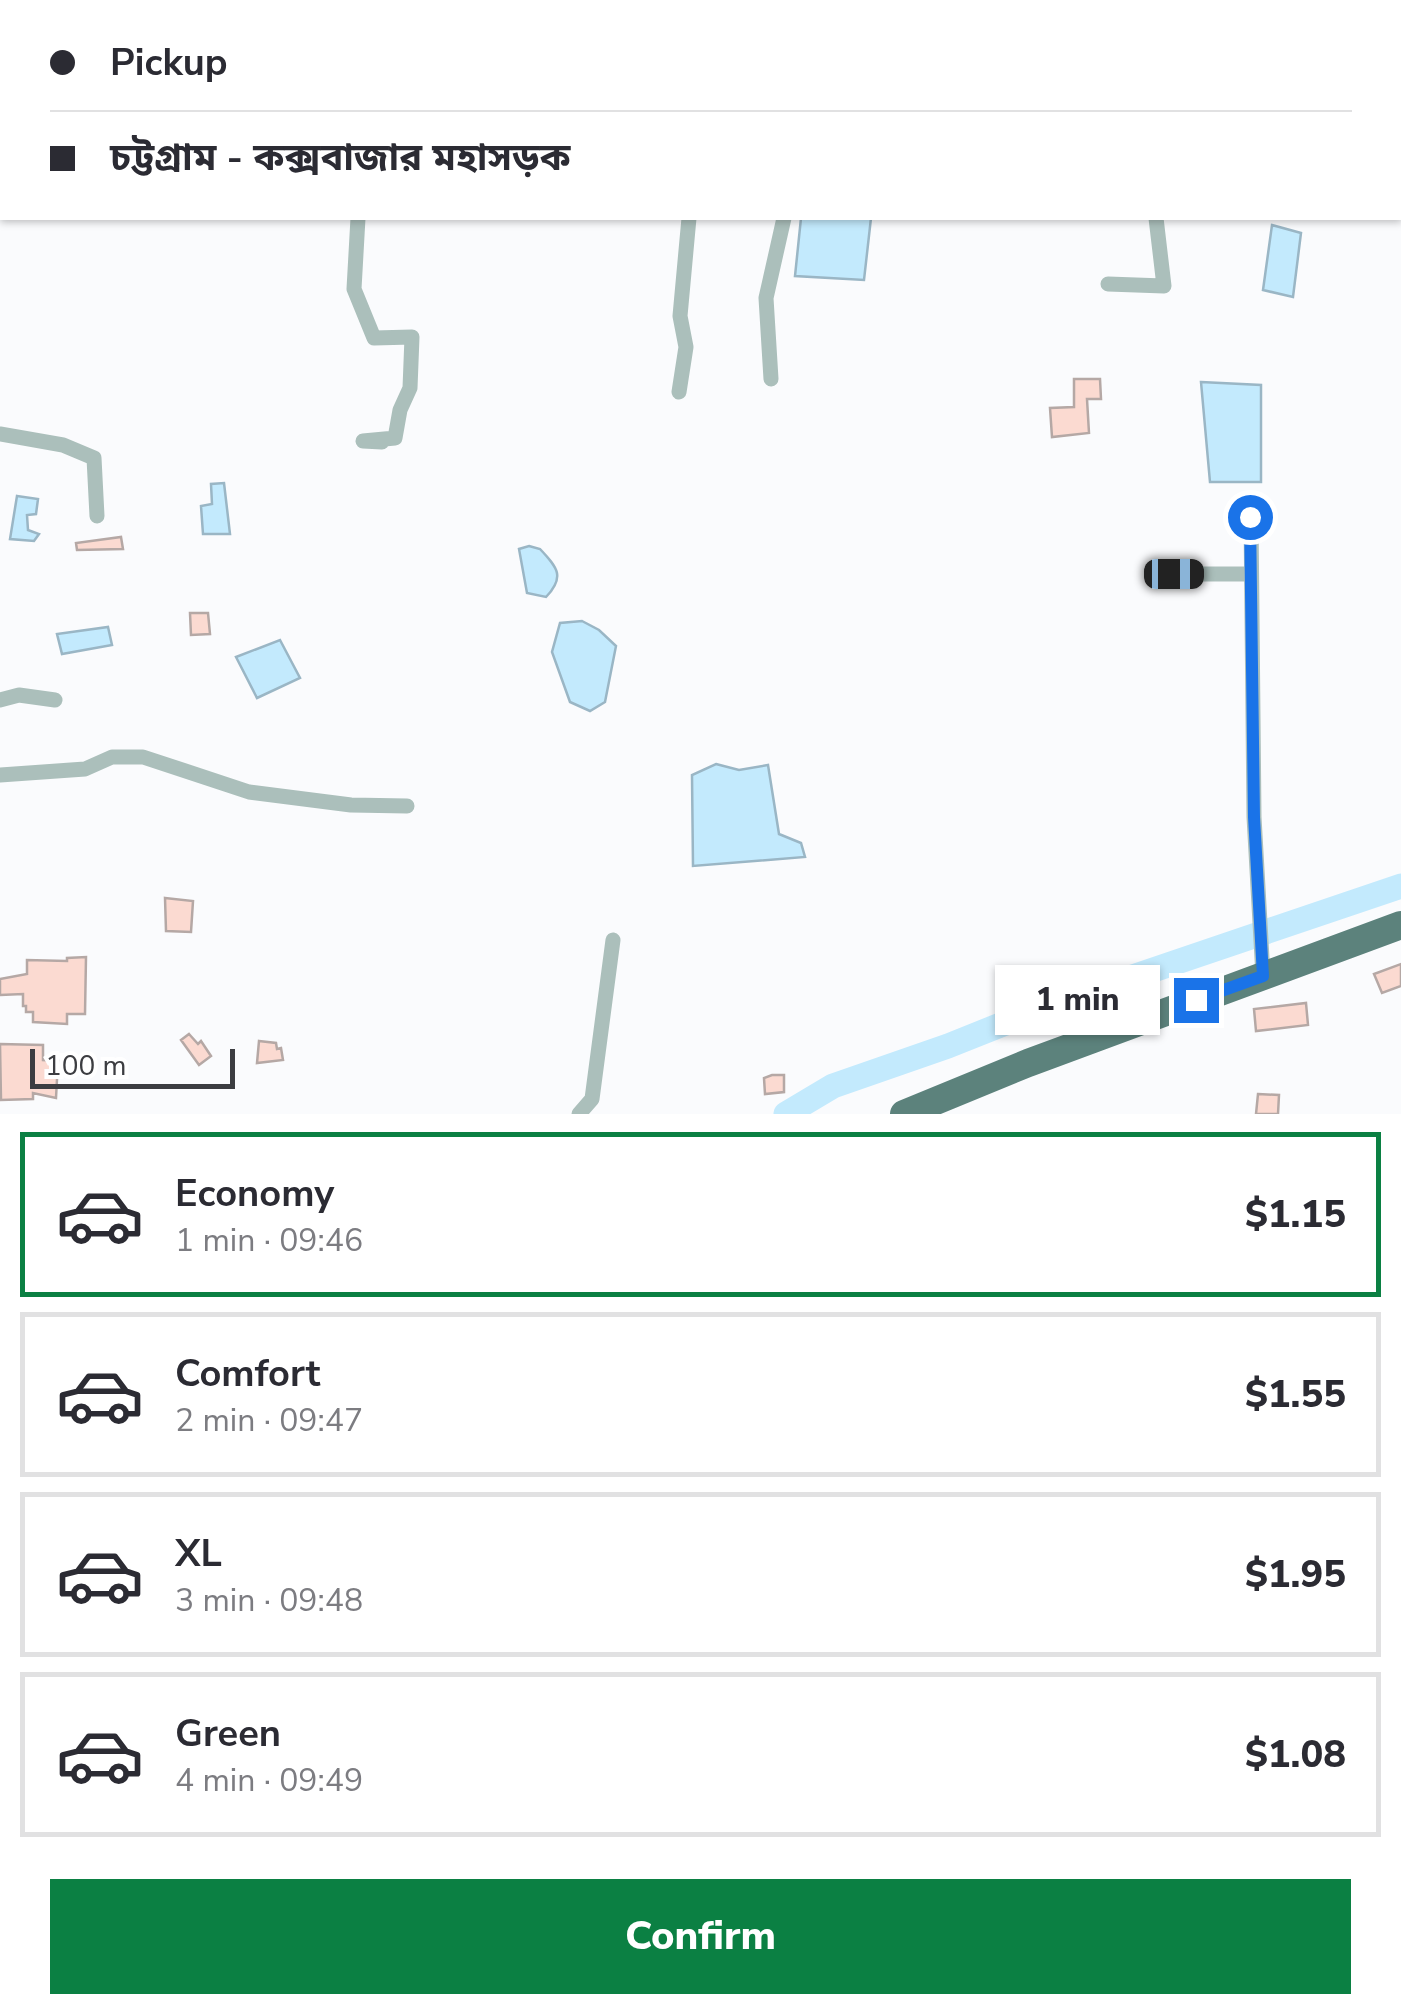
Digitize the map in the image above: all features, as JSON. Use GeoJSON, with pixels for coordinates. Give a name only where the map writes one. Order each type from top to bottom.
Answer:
{"type":"FeatureCollection","features":[{"type":"Feature","properties":{"kind":"highway"},"geometry":{"type":"LineString","coordinates":[[904,1114],[1028,1062],[1401,925]]}},
{"type":"Feature","properties":{"kind":"street"},"geometry":{"type":"LineString","coordinates":[[358,220],[354,290],[364,318],[374,338],[412,337],[410,388],[400,410],[395,438],[363,441],[382,442]]}},
{"type":"Feature","properties":{"kind":"street"},"geometry":{"type":"LineString","coordinates":[[679,392],[686,347],[680,316],[690,220]]}},
{"type":"Feature","properties":{"kind":"street"},"geometry":{"type":"LineString","coordinates":[[771,379],[766,298],[784,220]]}},
{"type":"Feature","properties":{"kind":"street"},"geometry":{"type":"LineString","coordinates":[[1108,284],[1164,286],[1156,220]]}},
{"type":"Feature","properties":{"kind":"street"},"geometry":{"type":"LineString","coordinates":[[0,434],[63,445],[94,458],[97,516]]}},
{"type":"Feature","properties":{"kind":"street"},"geometry":{"type":"LineString","coordinates":[[1250,517],[1254,817],[1263,976]]}},
{"type":"Feature","properties":{"kind":"street"},"geometry":{"type":"LineString","coordinates":[[1174,574],[1251,574]]}},
{"type":"Feature","properties":{"kind":"street"},"geometry":{"type":"LineString","coordinates":[[0,700],[19,695],[56,700]]}},
{"type":"Feature","properties":{"kind":"street"},"geometry":{"type":"LineString","coordinates":[[0,776],[85,769],[112,757],[144,757],[249,792],[351,806],[407,806]]}},
{"type":"Feature","properties":{"kind":"street"},"geometry":{"type":"LineString","coordinates":[[579,1114],[592,1099],[613,940]]}},
{"type":"Feature","properties":{"kind":"water"},"geometry":{"type":"Polygon","coordinates":[[[801,220],[871,220],[864,280],[795,276],[801,220]]]}},
{"type":"Feature","properties":{"kind":"water"},"geometry":{"type":"Polygon","coordinates":[[[1272,225],[1301,233],[1293,297],[1263,290],[1272,225]]]}},
{"type":"Feature","properties":{"kind":"water"},"geometry":{"type":"Polygon","coordinates":[[[1201,382],[1261,385],[1261,482],[1210,482],[1201,382]]]}},
{"type":"Feature","properties":{"kind":"water"},"geometry":{"type":"Polygon","coordinates":[[[224,483],[230,534],[203,534],[201,506],[212,504],[211,484],[224,483]]]}},
{"type":"Feature","properties":{"kind":"water"},"geometry":{"type":"Polygon","coordinates":[[[17,496],[38,499],[36,514],[27,515],[28,530],[39,534],[34,541],[10,539],[17,496]]]}},
{"type":"Feature","properties":{"kind":"water"},"geometry":{"type":"Polygon","coordinates":[[[519,549],[540,549],[557,573],[556,584],[546,597],[527,593],[519,549]]]}},
{"type":"Feature","properties":{"kind":"water"},"geometry":{"type":"Polygon","coordinates":[[[582,621],[616,646],[605,702],[590,711],[570,702],[552,652],[560,623],[582,621]]]}},
{"type":"Feature","properties":{"kind":"water"},"geometry":{"type":"Polygon","coordinates":[[[108,627],[112,645],[62,654],[57,634],[108,627]]]}},
{"type":"Feature","properties":{"kind":"water"},"geometry":{"type":"Polygon","coordinates":[[[280,640],[300,678],[257,698],[236,657],[280,640]]]}},
{"type":"Feature","properties":{"kind":"water"},"geometry":{"type":"Polygon","coordinates":[[[716,764],[739,770],[768,765],[779,834],[801,843],[805,857],[693,866],[692,775],[716,764]]]}},
{"type":"Feature","properties":{"kind":"building"},"geometry":{"type":"Polygon","coordinates":[[[1074,379],[1100,379],[1101,399],[1087,399],[1089,433],[1052,437],[1050,408],[1074,407],[1074,379]]]}},
{"type":"Feature","properties":{"kind":"building"},"geometry":{"type":"Polygon","coordinates":[[[121,537],[123,549],[77,550],[76,543],[121,537]]]}},
{"type":"Feature","properties":{"kind":"building"},"geometry":{"type":"Polygon","coordinates":[[[190,613],[208,613],[210,634],[191,635],[190,613]]]}},
{"type":"Feature","properties":{"kind":"building"},"geometry":{"type":"Polygon","coordinates":[[[165,898],[193,901],[191,932],[166,931],[165,898]]]}},
{"type":"Feature","properties":{"kind":"building"},"geometry":{"type":"Polygon","coordinates":[[[86,957],[85,1014],[67,1014],[67,1024],[33,1022],[33,1012],[26,1012],[23,1006],[23,994],[0,995],[0,979],[27,974],[27,960],[67,961],[86,957]]]}},
{"type":"Feature","properties":{"kind":"building"},"geometry":{"type":"Polygon","coordinates":[[[1401,964],[1401,986],[1382,993],[1374,974],[1401,964]]]}},
{"type":"Feature","properties":{"kind":"building"},"geometry":{"type":"Polygon","coordinates":[[[1306,1003],[1308,1025],[1256,1031],[1254,1009],[1306,1003]]]}},
{"type":"Feature","properties":{"kind":"building"},"geometry":{"type":"Polygon","coordinates":[[[189,1034],[198,1044],[201,1041],[211,1056],[199,1065],[181,1040],[189,1034]]]}},
{"type":"Feature","properties":{"kind":"building"},"geometry":{"type":"Polygon","coordinates":[[[259,1041],[276,1043],[283,1060],[257,1063],[259,1041]]]}},
{"type":"Feature","properties":{"kind":"building"},"geometry":{"type":"Polygon","coordinates":[[[0,1044],[43,1045],[43,1060],[58,1061],[56,1098],[33,1093],[33,1099],[1,1100],[0,1044]]]}},
{"type":"Feature","properties":{"kind":"building"},"geometry":{"type":"Polygon","coordinates":[[[784,1075],[784,1092],[765,1094],[764,1078],[784,1075]]]}},
{"type":"Feature","properties":{"kind":"building"},"geometry":{"type":"Polygon","coordinates":[[[1258,1094],[1279,1095],[1278,1114],[1256,1114],[1258,1094]]]}},
{"type":"Feature","properties":{"kind":"waterway"},"geometry":{"type":"LineString","coordinates":[[786,1114],[833,1086],[1053,1004],[1401,886]]}},
{"type":"Feature","properties":{"kind":"route"},"geometry":{"type":"LineString","coordinates":[[1196,1000],[1263,976],[1254,817],[1250,517]]}}]}
